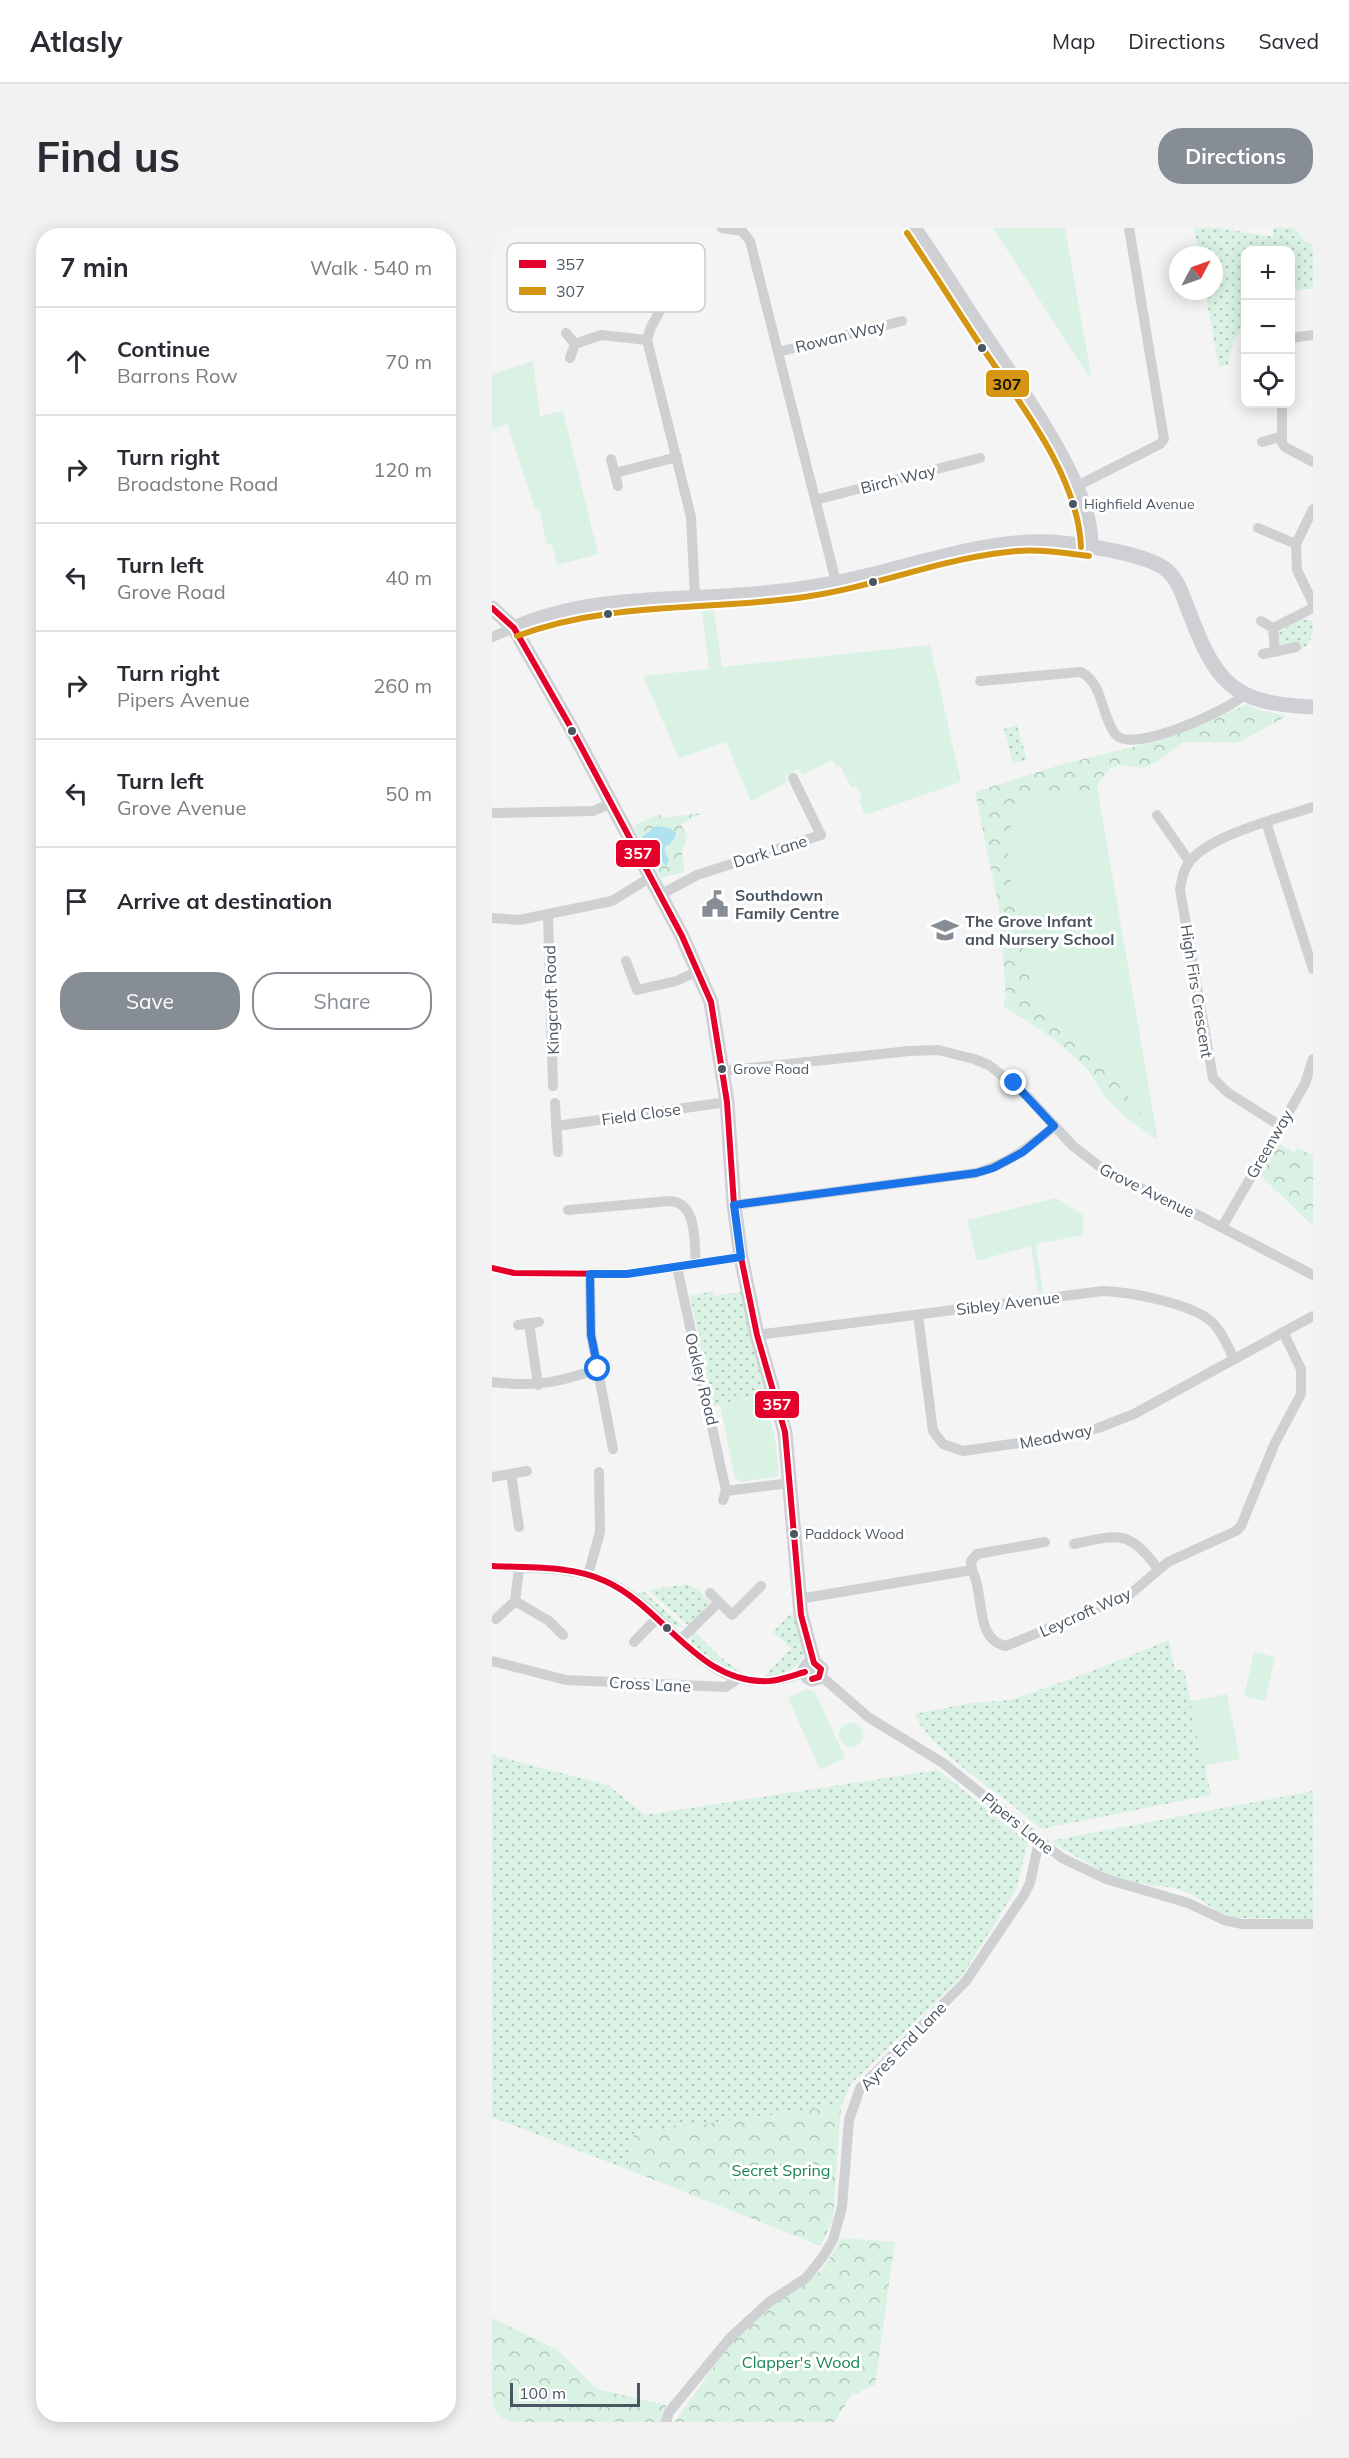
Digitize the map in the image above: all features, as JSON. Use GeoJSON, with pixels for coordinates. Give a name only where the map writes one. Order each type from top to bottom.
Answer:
{"type":"FeatureCollection","features":[{"type":"Feature","properties":{"kind":"street"},"geometry":{"type":"LineString","coordinates":[[722,228],[742,231],[750,241],[836,582]]}},
{"type":"Feature","properties":{"kind":"street"},"geometry":{"type":"LineString","coordinates":[[914,228],[1041,419],[1088,515],[1092,535],[1090,547]]}},
{"type":"Feature","properties":{"kind":"street"},"geometry":{"type":"LineString","coordinates":[[1076,487],[1161,444],[1164,439],[1129,228]]}},
{"type":"Feature","properties":{"kind":"street"},"geometry":{"type":"LineString","coordinates":[[659,312],[647,340],[691,517],[695,597]]}},
{"type":"Feature","properties":{"kind":"street","name":"Rowan Way"},"geometry":{"type":"LineString","coordinates":[[778,352],[902,321]]}},
{"type":"Feature","properties":{"kind":"street"},"geometry":{"type":"LineString","coordinates":[[566,333],[575,344]]}},
{"type":"Feature","properties":{"kind":"street"},"geometry":{"type":"LineString","coordinates":[[1295,337],[1313,335]]}},
{"type":"Feature","properties":{"kind":"street"},"geometry":{"type":"LineString","coordinates":[[575,344],[601,336],[647,340]]}},
{"type":"Feature","properties":{"kind":"street"},"geometry":{"type":"LineString","coordinates":[[570,358],[575,344]]}},
{"type":"Feature","properties":{"kind":"street"},"geometry":{"type":"LineString","coordinates":[[1281,408],[1280,436],[1285,447],[1313,462]]}},
{"type":"Feature","properties":{"kind":"street"},"geometry":{"type":"LineString","coordinates":[[1262,442],[1280,436]]}},
{"type":"Feature","properties":{"kind":"street"},"geometry":{"type":"LineString","coordinates":[[615,473],[677,457]]}},
{"type":"Feature","properties":{"kind":"street","name":"Birch Way"},"geometry":{"type":"LineString","coordinates":[[815,500],[980,458]]}},
{"type":"Feature","properties":{"kind":"street"},"geometry":{"type":"LineString","coordinates":[[611,459],[618,486]]}},
{"type":"Feature","properties":{"kind":"street"},"geometry":{"type":"LineString","coordinates":[[1313,509],[1296,544],[1298,570],[1313,603]]}},
{"type":"Feature","properties":{"kind":"street"},"geometry":{"type":"LineString","coordinates":[[1258,528],[1296,544]]}},
{"type":"Feature","properties":{"kind":"street"},"geometry":{"type":"LineString","coordinates":[[492,637],[575,609],[773,592],[836,582],[955,552],[1033,541],[1090,547],[1156,563],[1170,573],[1180,587],[1200,638],[1217,671],[1244,695],[1260,702],[1313,707]]}},
{"type":"Feature","properties":{"kind":"street"},"geometry":{"type":"LineString","coordinates":[[492,608],[514,628],[612,803],[699,971],[711,1002],[727,1102],[734,1205],[741,1257],[757,1335],[785,1432],[799,1599],[813,1670]]}},
{"type":"Feature","properties":{"kind":"street"},"geometry":{"type":"LineString","coordinates":[[1273,628],[1313,608]]}},
{"type":"Feature","properties":{"kind":"street"},"geometry":{"type":"LineString","coordinates":[[1261,621],[1273,628]]}},
{"type":"Feature","properties":{"kind":"street"},"geometry":{"type":"LineString","coordinates":[[1273,628],[1275,651]]}},
{"type":"Feature","properties":{"kind":"street"},"geometry":{"type":"LineString","coordinates":[[1263,654],[1296,647]]}},
{"type":"Feature","properties":{"kind":"street"},"geometry":{"type":"LineString","coordinates":[[980,681],[1081,672],[1093,683],[1115,734],[1129,742],[1185,726],[1231,705],[1244,695]]}},
{"type":"Feature","properties":{"kind":"street","name":"Dark Lane"},"geometry":{"type":"LineString","coordinates":[[660,895],[697,875],[821,836],[793,778]]}},
{"type":"Feature","properties":{"kind":"street"},"geometry":{"type":"LineString","coordinates":[[492,813],[593,811],[612,803]]}},
{"type":"Feature","properties":{"kind":"street"},"geometry":{"type":"LineString","coordinates":[[1157,815],[1189,861],[1205,846],[1266,822],[1313,807]]}},
{"type":"Feature","properties":{"kind":"street"},"geometry":{"type":"LineString","coordinates":[[1266,822],[1313,969]]}},
{"type":"Feature","properties":{"kind":"street","name":"High Firs Crescent"},"geometry":{"type":"LineString","coordinates":[[1189,861],[1183,872],[1180,890],[1213,1078],[1227,1092],[1279,1125]]}},
{"type":"Feature","properties":{"kind":"street"},"geometry":{"type":"LineString","coordinates":[[492,918],[519,920],[612,901],[651,877]]}},
{"type":"Feature","properties":{"kind":"street","name":"Kingcroft Road"},"geometry":{"type":"LineString","coordinates":[[548,915],[553,1086]]}},
{"type":"Feature","properties":{"kind":"street"},"geometry":{"type":"LineString","coordinates":[[626,961],[637,990],[676,981],[699,971]]}},
{"type":"Feature","properties":{"kind":"street","name":"Grove Avenue"},"geometry":{"type":"LineString","coordinates":[[722,1071],[938,1050],[974,1059],[1001,1073],[1028,1097],[1088,1159],[1108,1173],[1222,1227],[1313,1275]]}},
{"type":"Feature","properties":{"kind":"street","name":"Greenway"},"geometry":{"type":"LineString","coordinates":[[1222,1227],[1279,1125],[1309,1086],[1313,1059]]}},
{"type":"Feature","properties":{"kind":"street","name":"Field Close"},"geometry":{"type":"LineString","coordinates":[[556,1126],[727,1102]]}},
{"type":"Feature","properties":{"kind":"street"},"geometry":{"type":"LineString","coordinates":[[555,1103],[558,1152]]}},
{"type":"Feature","properties":{"kind":"street"},"geometry":{"type":"LineString","coordinates":[[734,1205],[976,1173],[993,1168],[1023,1152],[1054,1126]]}},
{"type":"Feature","properties":{"kind":"street"},"geometry":{"type":"LineString","coordinates":[[568,1210],[670,1201],[681,1203],[690,1214],[696,1264]]}},
{"type":"Feature","properties":{"kind":"street"},"geometry":{"type":"LineString","coordinates":[[492,1268],[514,1273],[627,1274],[741,1257]]}},
{"type":"Feature","properties":{"kind":"street","name":"Oakley Road"},"geometry":{"type":"LineString","coordinates":[[678,1267],[714,1425],[725,1496],[790,1483]]}},
{"type":"Feature","properties":{"kind":"street"},"geometry":{"type":"LineString","coordinates":[[590,1274],[591,1335],[614,1449]]}},
{"type":"Feature","properties":{"kind":"street","name":"Sibley Avenue"},"geometry":{"type":"LineString","coordinates":[[757,1335],[1103,1291],[1131,1293],[1198,1313],[1219,1329],[1234,1359]]}},
{"type":"Feature","properties":{"kind":"street","name":"Meadway"},"geometry":{"type":"LineString","coordinates":[[918,1315],[931,1425],[943,1444],[956,1450],[1068,1436],[1098,1428],[1134,1414],[1313,1316]]}},
{"type":"Feature","properties":{"kind":"street"},"geometry":{"type":"LineString","coordinates":[[529,1323],[538,1385]]}},
{"type":"Feature","properties":{"kind":"street","name":"Leycroft Way"},"geometry":{"type":"LineString","coordinates":[[972,1570],[977,1581],[986,1632],[993,1642],[1006,1646],[1129,1595],[1168,1562],[1226,1538],[1241,1526],[1274,1445],[1301,1394],[1301,1369],[1283,1332]]}},
{"type":"Feature","properties":{"kind":"street"},"geometry":{"type":"LineString","coordinates":[[492,1382],[538,1385],[556,1383],[598,1369]]}},
{"type":"Feature","properties":{"kind":"street"},"geometry":{"type":"LineString","coordinates":[[492,1476],[527,1471]]}},
{"type":"Feature","properties":{"kind":"street"},"geometry":{"type":"LineString","coordinates":[[588,1575],[600,1532],[599,1472]]}},
{"type":"Feature","properties":{"kind":"street"},"geometry":{"type":"LineString","coordinates":[[511,1474],[519,1527]]}},
{"type":"Feature","properties":{"kind":"street"},"geometry":{"type":"LineString","coordinates":[[1074,1544],[1111,1536],[1124,1537],[1139,1545],[1158,1569]]}},
{"type":"Feature","properties":{"kind":"street"},"geometry":{"type":"LineString","coordinates":[[799,1599],[972,1570],[971,1561],[977,1554],[1045,1542]]}},
{"type":"Feature","properties":{"kind":"street"},"geometry":{"type":"LineString","coordinates":[[492,1566],[588,1575],[617,1587],[658,1617],[703,1662],[739,1678]]}},
{"type":"Feature","properties":{"kind":"street"},"geometry":{"type":"LineString","coordinates":[[496,1619],[515,1601],[519,1569]]}},
{"type":"Feature","properties":{"kind":"street"},"geometry":{"type":"LineString","coordinates":[[710,1593],[732,1615],[760,1586]]}},
{"type":"Feature","properties":{"kind":"street"},"geometry":{"type":"LineString","coordinates":[[515,1601],[549,1621],[563,1635]]}},
{"type":"Feature","properties":{"kind":"street"},"geometry":{"type":"LineString","coordinates":[[680,1640],[719,1602]]}},
{"type":"Feature","properties":{"kind":"street"},"geometry":{"type":"LineString","coordinates":[[634,1642],[658,1617]]}},
{"type":"Feature","properties":{"kind":"street","name":"Cross Lane"},"geometry":{"type":"LineString","coordinates":[[492,1661],[566,1680],[726,1687],[739,1678],[778,1681],[813,1670]]}},
{"type":"Feature","properties":{"kind":"street","name":"Pipers Lane"},"geometry":{"type":"LineString","coordinates":[[813,1670],[868,1717],[943,1763],[1062,1858],[1106,1879],[1188,1903],[1224,1920],[1242,1924],[1313,1924]]}},
{"type":"Feature","properties":{"kind":"street","name":"Ayres End Lane"},"geometry":{"type":"LineString","coordinates":[[666,2422],[669,2412],[730,2338],[769,2302],[806,2278],[822,2258],[833,2240],[842,2207],[849,2120],[860,2088],[966,1981],[1024,1895],[1030,1883],[1039,1841]]}},
{"type":"Feature","properties":{"kind":"green space"},"geometry":{"type":"Polygon","coordinates":[[[993,228],[1065,228],[1091,375],[1088,375],[993,228]]]}},
{"type":"Feature","properties":{"kind":"green space"},"geometry":{"type":"Polygon","coordinates":[[[1194,228],[1219,228],[1273,237],[1273,228],[1295,228],[1305,241],[1313,245],[1313,289],[1300,289],[1295,292],[1295,246],[1241,246],[1241,329],[1233,342],[1228,365],[1219,367],[1207,300],[1223,300],[1223,246],[1197,246],[1194,228]]]}},
{"type":"Feature","properties":{"kind":"green space"},"geometry":{"type":"Polygon","coordinates":[[[533,361],[540,416],[563,411],[598,554],[557,565],[552,544],[547,545],[539,509],[535,509],[507,424],[492,430],[492,374],[533,361]]]}},
{"type":"Feature","properties":{"kind":"green space"},"geometry":{"type":"Polygon","coordinates":[[[701,604],[713,604],[722,667],[930,645],[961,782],[865,815],[859,800],[862,798],[856,786],[852,788],[840,766],[837,767],[833,760],[802,775],[799,769],[785,776],[787,782],[751,801],[726,742],[679,758],[643,676],[709,669],[701,604]]]}},
{"type":"Feature","properties":{"kind":"green space"},"geometry":{"type":"Polygon","coordinates":[[[1300,619],[1313,621],[1308,644],[1302,649],[1278,643],[1278,633],[1300,619]]]}},
{"type":"Feature","properties":{"kind":"green space"},"geometry":{"type":"Polygon","coordinates":[[[1248,704],[1256,709],[1286,716],[1240,742],[1183,742],[1155,763],[1143,768],[1119,765],[1109,769],[1097,785],[1083,794],[1058,795],[1035,792],[1027,795],[1012,811],[1008,864],[1027,969],[1042,1013],[1091,1048],[1157,1135],[1156,1139],[1116,1108],[1103,1094],[1088,1070],[1066,1049],[1003,1007],[1006,997],[999,908],[975,792],[1063,764],[1166,739],[1248,704]]]}},
{"type":"Feature","properties":{"kind":"green space"},"geometry":{"type":"Polygon","coordinates":[[[1017,725],[1027,760],[1013,763],[1004,729],[1017,725]]]}},
{"type":"Feature","properties":{"kind":"green space"},"geometry":{"type":"Polygon","coordinates":[[[1097,785],[1157,1135],[1091,1048],[1042,1013],[1027,969],[1008,864],[1012,811],[1017,800],[1035,792],[1058,795],[1083,794],[1097,785]]]}},
{"type":"Feature","properties":{"kind":"green space"},"geometry":{"type":"Polygon","coordinates":[[[702,813],[681,824],[687,837],[682,852],[684,872],[661,878],[633,826],[659,814],[663,818],[702,813]]]}},
{"type":"Feature","properties":{"kind":"green space"},"geometry":{"type":"Polygon","coordinates":[[[1277,1142],[1294,1153],[1297,1148],[1313,1155],[1313,1226],[1261,1176],[1277,1142]]]}},
{"type":"Feature","properties":{"kind":"green space"},"geometry":{"type":"Polygon","coordinates":[[[1056,1198],[1083,1215],[1083,1235],[1036,1244],[1043,1292],[1038,1293],[1031,1246],[977,1261],[967,1220],[1056,1198]]]}},
{"type":"Feature","properties":{"kind":"green space"},"geometry":{"type":"Polygon","coordinates":[[[713,1291],[714,1296],[744,1291],[769,1393],[714,1406],[690,1296],[713,1291]]]}},
{"type":"Feature","properties":{"kind":"green space"},"geometry":{"type":"Polygon","coordinates":[[[764,1395],[775,1438],[779,1476],[741,1482],[735,1477],[720,1405],[764,1395]]]}},
{"type":"Feature","properties":{"kind":"green space"},"geometry":{"type":"Polygon","coordinates":[[[686,1584],[697,1589],[710,1602],[689,1626],[648,1590],[686,1584]]]}},
{"type":"Feature","properties":{"kind":"green space"},"geometry":{"type":"Polygon","coordinates":[[[643,1591],[685,1628],[673,1625],[635,1593],[643,1591]]]}},
{"type":"Feature","properties":{"kind":"green space"},"geometry":{"type":"Polygon","coordinates":[[[789,1615],[796,1615],[803,1640],[803,1655],[796,1666],[790,1670],[778,1675],[765,1676],[791,1648],[773,1632],[789,1615]]]}},
{"type":"Feature","properties":{"kind":"green space"},"geometry":{"type":"Polygon","coordinates":[[[692,1633],[696,1633],[720,1657],[746,1675],[721,1668],[691,1645],[692,1633]]]}},
{"type":"Feature","properties":{"kind":"green space"},"geometry":{"type":"Polygon","coordinates":[[[1169,1640],[1175,1670],[1184,1670],[1211,1795],[1040,1829],[953,1759],[924,1729],[915,1714],[970,1703],[1011,1700],[1093,1671],[1169,1640]]]}},
{"type":"Feature","properties":{"kind":"green space"},"geometry":{"type":"Polygon","coordinates":[[[1254,1652],[1275,1657],[1265,1701],[1244,1696],[1254,1652]]]}},
{"type":"Feature","properties":{"kind":"green space"},"geometry":{"type":"Polygon","coordinates":[[[807,1689],[815,1692],[845,1758],[820,1770],[788,1698],[807,1689]]]}},
{"type":"Feature","properties":{"kind":"green space"},"geometry":{"type":"Polygon","coordinates":[[[1227,1694],[1240,1759],[1203,1766],[1190,1701],[1227,1694]]]}},
{"type":"Feature","properties":{"kind":"green space"},"geometry":{"type":"Polygon","coordinates":[[[851,1723],[859,1727],[863,1735],[859,1743],[851,1747],[843,1743],[839,1735],[843,1727],[851,1723]]]}},
{"type":"Feature","properties":{"kind":"green space"},"geometry":{"type":"Polygon","coordinates":[[[492,1755],[608,1785],[645,1815],[938,1770],[1028,1842],[1016,1889],[962,1976],[851,2084],[841,2106],[634,2133],[629,2170],[492,2117],[492,1755]]]}},
{"type":"Feature","properties":{"kind":"green space"},"geometry":{"type":"Polygon","coordinates":[[[1313,1791],[1313,1919],[1240,1918],[1220,1913],[1193,1895],[1175,1888],[1129,1882],[1108,1875],[1050,1841],[1313,1791]]]}},
{"type":"Feature","properties":{"kind":"green space","name":"Secret Spring"},"geometry":{"type":"Polygon","coordinates":[[[841,2106],[833,2218],[821,2246],[629,2170],[634,2133],[841,2106]]]}},
{"type":"Feature","properties":{"kind":"green space","name":"Clapper's Wood"},"geometry":{"type":"Polygon","coordinates":[[[842,2238],[895,2242],[875,2385],[852,2395],[834,2422],[675,2422],[729,2345],[774,2305],[823,2269],[842,2238]]]}},
{"type":"Feature","properties":{"kind":"green space"},"geometry":{"type":"Polygon","coordinates":[[[492,2318],[558,2350],[597,2389],[666,2405],[662,2422],[492,2422],[492,2318]]]}},
{"type":"Feature","properties":{"kind":"water"},"geometry":{"type":"Polygon","coordinates":[[[656,826],[670,828],[676,833],[675,838],[664,848],[669,861],[666,866],[655,853],[650,854],[642,837],[656,826]]]}},
{"type":"Feature","properties":{"kind":"transit line","name":"307"},"geometry":{"type":"LineString","coordinates":[[907,233],[1025,410],[1057,464],[1069,491],[1077,519],[1081,547]]}},
{"type":"Feature","properties":{"kind":"transit line","name":"307"},"geometry":{"type":"LineString","coordinates":[[517,636],[587,617],[623,612],[804,597],[990,554],[1035,551],[1089,556]]}},
{"type":"Feature","properties":{"kind":"transit line","name":"357"},"geometry":{"type":"LineString","coordinates":[[492,608],[514,628],[570,726],[682,936],[711,1002],[727,1102],[734,1205],[741,1257],[757,1335],[785,1432],[801,1615],[814,1663],[821,1669],[819,1677],[812,1679]]}},
{"type":"Feature","properties":{"kind":"transit line","name":"357"},"geometry":{"type":"LineString","coordinates":[[492,1268],[514,1273],[627,1274],[741,1257]]}},
{"type":"Feature","properties":{"kind":"transit line","name":"357"},"geometry":{"type":"LineString","coordinates":[[492,1566],[564,1570],[605,1581],[646,1608],[701,1658],[722,1671],[744,1679],[769,1681],[805,1672]]}},
{"type":"Feature","properties":{"kind":"place","name":"Highfield Avenue"},"geometry":{"type":"Point","coordinates":[1073,504]}},
{"type":"Feature","properties":{"kind":"place","name":"Southdown Family Centre"},"geometry":{"type":"Point","coordinates":[715,904]}},
{"type":"Feature","properties":{"kind":"place","name":"The Grove Infant and Nursery School"},"geometry":{"type":"Point","coordinates":[945,930]}},
{"type":"Feature","properties":{"kind":"place","name":"Grove Road"},"geometry":{"type":"Point","coordinates":[722,1069]}},
{"type":"Feature","properties":{"kind":"place","name":"Paddock Wood"},"geometry":{"type":"Point","coordinates":[794,1534]}},
{"type":"Feature","properties":{"kind":"route"},"geometry":{"type":"LineString","coordinates":[[598,1369],[591,1335],[590,1274],[627,1274],[741,1257],[734,1205],[976,1173],[993,1168],[1023,1152],[1054,1126],[1014,1083]]}}]}
